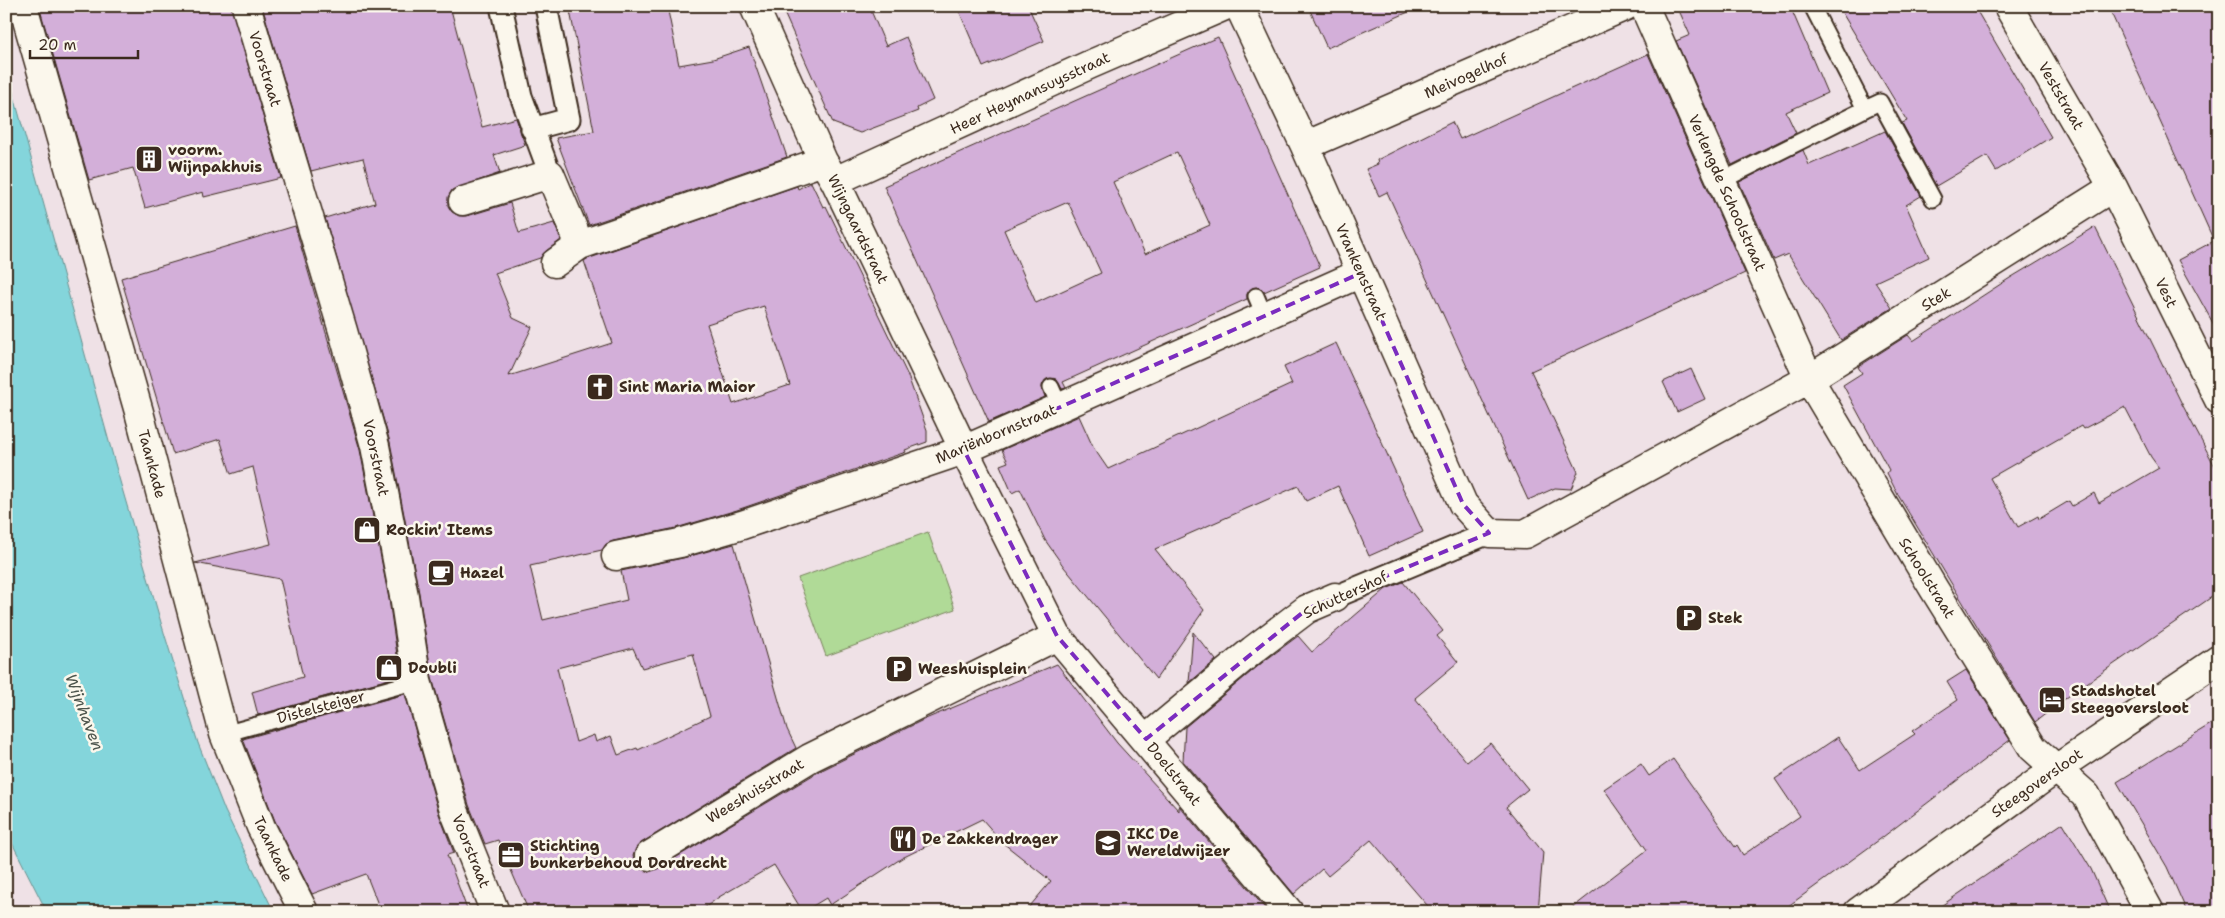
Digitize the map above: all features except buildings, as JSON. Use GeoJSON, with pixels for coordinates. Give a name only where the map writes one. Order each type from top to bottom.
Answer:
{"type":"FeatureCollection","features":[{"type":"Feature","properties":{"kind":"street","name":"Taankade"},"geometry":{"type":"LineString","coordinates":[[23,6],[139,412],[224,734],[261,827],[304,912]]}},
{"type":"Feature","properties":{"kind":"street","name":"Voorstraat"},"geometry":{"type":"LineString","coordinates":[[246,6],[343,331],[375,446],[404,596],[417,681],[454,810],[495,912]]}},
{"type":"Feature","properties":{"kind":"street"},"geometry":{"type":"LineString","coordinates":[[501,6],[521,96],[532,129],[580,245]]}},
{"type":"Feature","properties":{"kind":"street"},"geometry":{"type":"LineString","coordinates":[[532,129],[569,119],[546,6]]}},
{"type":"Feature","properties":{"kind":"street","name":"Wijngaardstraat"},"geometry":{"type":"LineString","coordinates":[[754,6],[829,170],[964,450]]}},
{"type":"Feature","properties":{"kind":"street","name":"Heer Heymansuysstraat"},"geometry":{"type":"LineString","coordinates":[[555,263],[580,245],[829,170],[1089,65],[1225,6]]}},
{"type":"Feature","properties":{"kind":"street","name":"Vrankenstraat"},"geometry":{"type":"LineString","coordinates":[[1239,6],[1306,146],[1463,504],[1490,533]]}},
{"type":"Feature","properties":{"kind":"street","name":"Meivogelhof"},"geometry":{"type":"LineString","coordinates":[[1306,146],[1626,6]]}},
{"type":"Feature","properties":{"kind":"street","name":"Verlengde Schoolstraat"},"geometry":{"type":"LineString","coordinates":[[1644,6],[1808,379]]}},
{"type":"Feature","properties":{"kind":"street","name":"Veststraat"},"geometry":{"type":"LineString","coordinates":[[2008,6],[2113,186]]}},
{"type":"Feature","properties":{"kind":"street"},"geometry":{"type":"LineString","coordinates":[[463,201],[550,174]]}},
{"type":"Feature","properties":{"kind":"street","name":"Stek"},"geometry":{"type":"LineString","coordinates":[[1490,533],[1525,534],[1808,379],[2113,186]]}},
{"type":"Feature","properties":{"kind":"street","name":"Vest"},"geometry":{"type":"LineString","coordinates":[[2113,186],[2219,400]]}},
{"type":"Feature","properties":{"kind":"street","name":"Mariënbornstraat"},"geometry":{"type":"LineString","coordinates":[[616,556],[680,543],[742,525],[964,450],[1055,397],[1260,305],[1361,272]]}},
{"type":"Feature","properties":{"kind":"street","name":"Schoolstraat"},"geometry":{"type":"LineString","coordinates":[[1808,379],[1929,581],[2033,748],[2086,795],[2150,912]]}},
{"type":"Feature","properties":{"kind":"street"},"geometry":{"type":"LineString","coordinates":[[964,450],[1057,636]]}},
{"type":"Feature","properties":{"kind":"street","name":"Schuttershof"},"geometry":{"type":"LineString","coordinates":[[1146,739],[1253,650],[1307,609],[1490,533]]}},
{"type":"Feature","properties":{"kind":"street","name":"Doelstraat"},"geometry":{"type":"LineString","coordinates":[[1057,636],[1146,739],[1289,912]]}},
{"type":"Feature","properties":{"kind":"street","name":"Weeshuisstraat"},"geometry":{"type":"LineString","coordinates":[[649,856],[810,758],[1057,636]]}},
{"type":"Feature","properties":{"kind":"street","name":"Steegoversloot"},"geometry":{"type":"LineString","coordinates":[[1870,908],[2056,769],[2219,659]]}},
{"type":"Feature","properties":{"kind":"lane"},"geometry":{"type":"LineString","coordinates":[[1812,6],[1865,109]]}},
{"type":"Feature","properties":{"kind":"lane"},"geometry":{"type":"LineString","coordinates":[[1721,181],[1880,102],[1932,199]]}},
{"type":"Feature","properties":{"kind":"lane","name":"Distelsteiger"},"geometry":{"type":"LineString","coordinates":[[224,734],[417,681]]}},
{"type":"Feature","properties":{"kind":"highlighted area"},"geometry":{"type":"Polygon","coordinates":[[[1361,273],[1463,504],[1489,533],[1307,609],[1146,739],[1057,636],[964,450],[1361,273]]]}},
{"type":"Feature","properties":{"kind":"green space"},"geometry":{"type":"Polygon","coordinates":[[[928,532],[955,609],[826,656],[798,578],[928,532]]]}},
{"type":"Feature","properties":{"kind":"water","name":"Wijnhaven"},"geometry":{"type":"Polygon","coordinates":[[[6,67],[119,478],[198,743],[225,811],[274,912],[47,912],[6,831],[6,67]]]}},
{"type":"Feature","properties":{"kind":"place","name":"voorm. Wijnpakhuis"},"geometry":{"type":"Point","coordinates":[149,159]}},
{"type":"Feature","properties":{"kind":"place","name":"Sint Maria Maior"},"geometry":{"type":"Point","coordinates":[600,387]}},
{"type":"Feature","properties":{"kind":"place","name":"Rockin' Items"},"geometry":{"type":"Point","coordinates":[367,530]}},
{"type":"Feature","properties":{"kind":"place","name":"Hazel"},"geometry":{"type":"Point","coordinates":[441,573]}},
{"type":"Feature","properties":{"kind":"place","name":"Stek"},"geometry":{"type":"Point","coordinates":[1689,618]}},
{"type":"Feature","properties":{"kind":"place","name":"Doubli"},"geometry":{"type":"Point","coordinates":[389,668]}},
{"type":"Feature","properties":{"kind":"place","name":"Weeshuisplein"},"geometry":{"type":"Point","coordinates":[899,669]}},
{"type":"Feature","properties":{"kind":"place","name":"Stadshotel Steegoversloot"},"geometry":{"type":"Point","coordinates":[2052,700]}},
{"type":"Feature","properties":{"kind":"place","name":"De Zakkendrager"},"geometry":{"type":"Point","coordinates":[903,839]}},
{"type":"Feature","properties":{"kind":"place","name":"IKC De Wereldwijzer"},"geometry":{"type":"Point","coordinates":[1108,843]}},
{"type":"Feature","properties":{"kind":"place","name":"Stichting bunkerbehoud Dordrecht"},"geometry":{"type":"Point","coordinates":[511,855]}}]}
